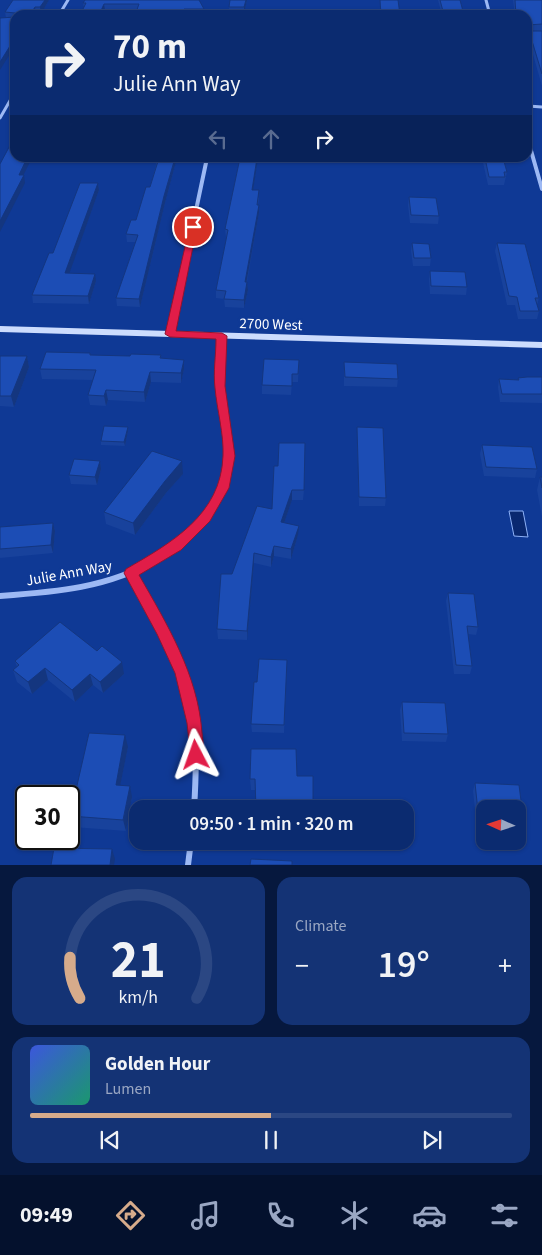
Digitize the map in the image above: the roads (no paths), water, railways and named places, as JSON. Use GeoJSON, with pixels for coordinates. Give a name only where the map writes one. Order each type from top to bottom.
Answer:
{"type":"FeatureCollection","features":[{"type":"Feature","properties":{"kind":"main road","name":"2700 West"},"geometry":{"type":"LineString","coordinates":[[0,329],[542,346]]}},
{"type":"Feature","properties":{"kind":"street"},"geometry":{"type":"LineString","coordinates":[[0,118],[10,101]]}},
{"type":"Feature","properties":{"kind":"street"},"geometry":{"type":"LineString","coordinates":[[532,154],[542,189]]}},
{"type":"Feature","properties":{"kind":"street"},"geometry":{"type":"LineString","coordinates":[[170,334],[206,162]]}},
{"type":"Feature","properties":{"kind":"street","name":"Julie Ann Way"},"geometry":{"type":"LineString","coordinates":[[0,596],[77,588],[131,573],[176,546],[205,518],[223,488],[229,456],[220,386],[222,336]]}},
{"type":"Feature","properties":{"kind":"street"},"geometry":{"type":"LineString","coordinates":[[131,573],[163,632],[182,673],[194,723],[197,771],[195,800]]}},
{"type":"Feature","properties":{"kind":"street"},"geometry":{"type":"LineString","coordinates":[[188,865],[190,850]]}},
{"type":"Feature","properties":{"kind":"water"},"geometry":{"type":"Polygon","coordinates":[[[509,511],[523,511],[528,537],[514,536],[509,511]]]}}]}
